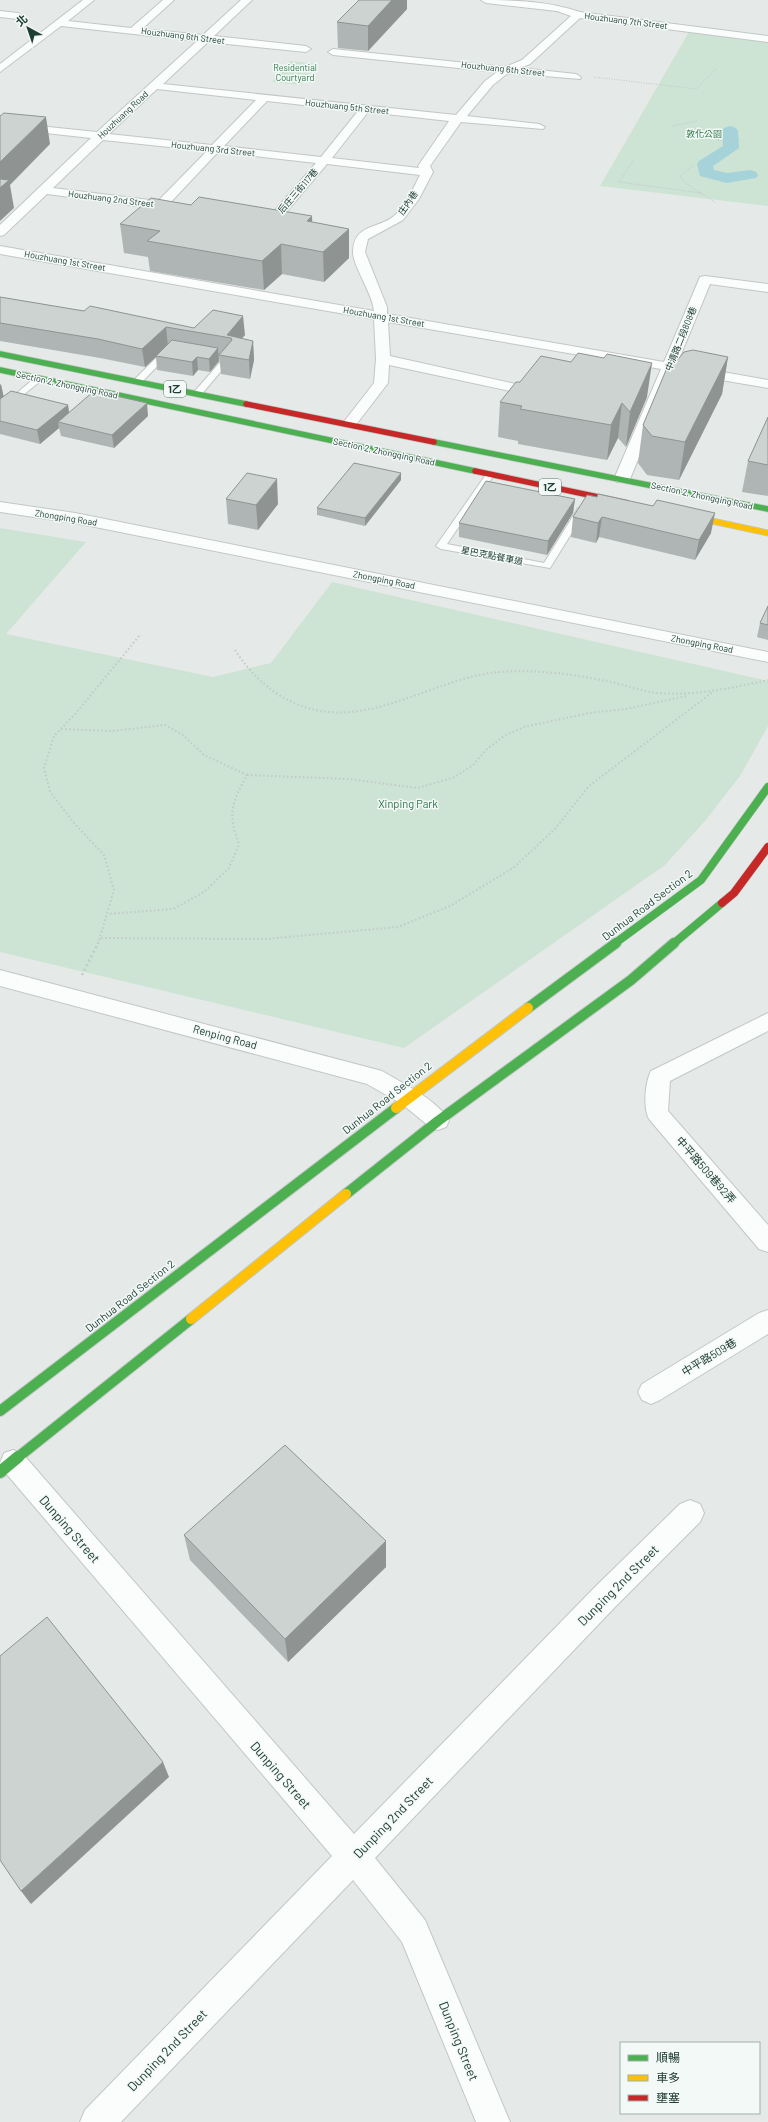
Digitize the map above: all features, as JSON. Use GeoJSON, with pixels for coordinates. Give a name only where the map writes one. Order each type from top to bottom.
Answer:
{"type":"FeatureCollection","features":[{"type":"Feature","properties":{"kind":"main road","name":"Section 2, Zhongqing Road"},"geometry":{"type":"LineString","coordinates":[[0,354],[350,423],[768,509]]}},
{"type":"Feature","properties":{"kind":"main road","name":"Section 2, Zhongqing Road"},"geometry":{"type":"LineString","coordinates":[[0,370],[636,505]]}},
{"type":"Feature","properties":{"kind":"main road"},"geometry":{"type":"LineString","coordinates":[[675,513],[768,532]]}},
{"type":"Feature","properties":{"kind":"main road","name":"Dunhua Road Section 2"},"geometry":{"type":"LineString","coordinates":[[0,1411],[375,1123],[410,1098],[444,1070],[702,880],[768,787]]}},
{"type":"Feature","properties":{"kind":"main road"},"geometry":{"type":"LineString","coordinates":[[7,1467],[438,1121],[631,980],[734,893],[768,847]]}},
{"type":"Feature","properties":{"kind":"street"},"geometry":{"type":"LineString","coordinates":[[0,69],[89,0]]}},
{"type":"Feature","properties":{"kind":"street"},"geometry":{"type":"LineString","coordinates":[[133,31],[169,0]]}},
{"type":"Feature","properties":{"kind":"street","name":"Houzhuang Road"},"geometry":{"type":"LineString","coordinates":[[0,232],[99,137],[247,0]]}},
{"type":"Feature","properties":{"kind":"street","name":"Houzhuang 7th Street"},"geometry":{"type":"LineString","coordinates":[[486,0],[561,4],[578,15],[704,31],[702,33],[768,40]]}},
{"type":"Feature","properties":{"kind":"street"},"geometry":{"type":"LineString","coordinates":[[0,14],[18,16]]}},
{"type":"Feature","properties":{"kind":"street","name":"庄內巷"},"geometry":{"type":"LineString","coordinates":[[368,232],[395,222],[412,200],[427,172],[424,166],[458,119],[489,84],[508,70],[526,62],[578,15]]}},
{"type":"Feature","properties":{"kind":"street","name":"Houzhuang 6th Street"},"geometry":{"type":"LineString","coordinates":[[60,23],[306,50]]}},
{"type":"Feature","properties":{"kind":"street","name":"Houzhuang 6th Street"},"geometry":{"type":"LineString","coordinates":[[333,52],[576,77]]}},
{"type":"Feature","properties":{"kind":"street","name":"Houzhuang 5th Street"},"geometry":{"type":"LineString","coordinates":[[154,86],[539,127]]}},
{"type":"Feature","properties":{"kind":"street"},"geometry":{"type":"LineString","coordinates":[[160,205],[264,98]]}},
{"type":"Feature","properties":{"kind":"street","name":"后庄三街117巷"},"geometry":{"type":"LineString","coordinates":[[273,220],[324,161],[365,109]]}},
{"type":"Feature","properties":{"kind":"street","name":"Houzhuang 3rd Street"},"geometry":{"type":"LineString","coordinates":[[0,125],[214,150],[427,172]]}},
{"type":"Feature","properties":{"kind":"street","name":"Houzhuang 2nd Street"},"geometry":{"type":"LineString","coordinates":[[44,190],[191,209]]}},
{"type":"Feature","properties":{"kind":"street"},"geometry":{"type":"LineString","coordinates":[[258,218],[289,222]]}},
{"type":"Feature","properties":{"kind":"street"},"geometry":{"type":"LineString","coordinates":[[352,230],[368,232]]}},
{"type":"Feature","properties":{"kind":"street"},"geometry":{"type":"LineString","coordinates":[[350,423],[381,383],[383,359],[381,316],[369,275],[359,252],[362,237],[368,232]]}},
{"type":"Feature","properties":{"kind":"street","name":"Houzhuang 1st Street"},"geometry":{"type":"LineString","coordinates":[[0,250],[768,384]]}},
{"type":"Feature","properties":{"kind":"street","name":"中清路二段808巷"},"geometry":{"type":"LineString","coordinates":[[622,479],[705,280],[768,288]]}},
{"type":"Feature","properties":{"kind":"street"},"geometry":{"type":"LineString","coordinates":[[383,359],[529,391]]}},
{"type":"Feature","properties":{"kind":"street","name":"Zhongping Road"},"geometry":{"type":"LineString","coordinates":[[0,507],[90,521],[768,657]]}},
{"type":"Feature","properties":{"kind":"street","name":"Renping Road"},"geometry":{"type":"LineString","coordinates":[[0,978],[374,1077],[410,1098],[438,1121]]}},
{"type":"Feature","properties":{"kind":"street","name":"中平路509巷92弄"},"geometry":{"type":"LineString","coordinates":[[765,1027],[659,1077],[657,1113],[768,1242]]}},
{"type":"Feature","properties":{"kind":"street","name":"中平路509巷"},"geometry":{"type":"LineString","coordinates":[[651,1392],[768,1321]]}},
{"type":"Feature","properties":{"kind":"street","name":"Dunping Street"},"geometry":{"type":"LineString","coordinates":[[7,1467],[354,1857],[414,1931],[493,2122]]}},
{"type":"Feature","properties":{"kind":"street","name":"Dunping 2nd Street"},"geometry":{"type":"LineString","coordinates":[[97,2122],[606,1596],[690,1513]]}},
{"type":"Feature","properties":{"kind":"lane"},"geometry":{"type":"LineString","coordinates":[[138,381],[171,349],[178,350]]}},
{"type":"Feature","properties":{"kind":"lane"},"geometry":{"type":"LineString","coordinates":[[198,393],[228,358],[214,356]]}},
{"type":"Feature","properties":{"kind":"lane"},"geometry":{"type":"LineString","coordinates":[[0,411],[39,379]]}},
{"type":"Feature","properties":{"kind":"lane","name":"星巴克點餐車道"},"geometry":{"type":"LineString","coordinates":[[490,475],[441,546],[548,566],[590,495]]}},
{"type":"Feature","properties":{"kind":"path"},"geometry":{"type":"LineString","coordinates":[[592,77],[696,89],[716,69]]}},
{"type":"Feature","properties":{"kind":"path"},"geometry":{"type":"LineString","coordinates":[[672,126],[697,121]]}},
{"type":"Feature","properties":{"kind":"path"},"geometry":{"type":"LineString","coordinates":[[718,140],[741,140]]}},
{"type":"Feature","properties":{"kind":"path"},"geometry":{"type":"LineString","coordinates":[[633,161],[619,182],[701,193]]}},
{"type":"Feature","properties":{"kind":"path"},"geometry":{"type":"LineString","coordinates":[[693,165],[680,176],[685,183],[714,202]]}},
{"type":"Feature","properties":{"kind":"path"},"geometry":{"type":"LineString","coordinates":[[71,997],[101,938],[114,890],[104,855],[74,823],[50,792],[44,768],[54,736],[76,713],[140,635]]}},
{"type":"Feature","properties":{"kind":"path"},"geometry":{"type":"LineString","coordinates":[[235,650],[254,676],[273,691],[300,705],[322,711],[351,712],[376,707],[463,679],[500,672],[540,673],[619,684],[657,694],[691,695]]}},
{"type":"Feature","properties":{"kind":"path"},"geometry":{"type":"LineString","coordinates":[[61,729],[113,731],[165,725],[183,735],[204,755],[247,775],[348,779],[418,788],[456,777],[473,765],[487,749],[504,736],[524,727],[589,713],[626,709],[768,680]]}},
{"type":"Feature","properties":{"kind":"path"},"geometry":{"type":"LineString","coordinates":[[101,938],[266,939],[398,927],[450,906],[513,868],[554,830],[589,786],[714,691]]}},
{"type":"Feature","properties":{"kind":"path"},"geometry":{"type":"LineString","coordinates":[[108,914],[173,909],[204,892],[229,868],[239,844],[231,822],[231,806],[247,775]]}},
{"type":"Feature","properties":{"kind":"green space","name":"敦化公園"},"geometry":{"type":"Polygon","coordinates":[[[690,30],[768,40],[768,206],[600,186],[690,30]]]}},
{"type":"Feature","properties":{"kind":"green space","name":"Residential Courtyard"},"geometry":{"type":"Polygon","coordinates":[[[290,61],[318,64],[300,85],[272,82],[290,61]]]}},
{"type":"Feature","properties":{"kind":"green space","name":"Xinping Park"},"geometry":{"type":"Polygon","coordinates":[[[0,528],[86,542],[6,634],[213,677],[271,663],[332,582],[768,681],[768,726],[740,776],[705,821],[665,865],[404,1048],[0,952],[0,528]]]}},
{"type":"Feature","properties":{"kind":"building"},"geometry":{"type":"Polygon","coordinates":[[[359,0],[392,0],[368,26],[337,22],[359,0]]]}},
{"type":"Feature","properties":{"kind":"building"},"geometry":{"type":"Polygon","coordinates":[[[4,113],[46,117],[0,162],[0,116],[4,113]]]}},
{"type":"Feature","properties":{"kind":"building"},"geometry":{"type":"Polygon","coordinates":[[[0,179],[9,180],[0,188],[0,179]]]}},
{"type":"Feature","properties":{"kind":"building"},"geometry":{"type":"Polygon","coordinates":[[[199,197],[312,216],[307,221],[349,229],[323,252],[281,244],[262,261],[147,241],[160,231],[120,224],[151,198],[191,205],[199,197]]]}},
{"type":"Feature","properties":{"kind":"building"},"geometry":{"type":"Polygon","coordinates":[[[0,297],[84,311],[90,306],[194,328],[213,310],[243,316],[227,335],[253,341],[249,360],[219,355],[232,340],[231,338],[166,327],[142,349],[98,339],[0,323],[0,297]]]}},
{"type":"Feature","properties":{"kind":"building"},"geometry":{"type":"Polygon","coordinates":[[[172,340],[218,348],[209,359],[197,357],[192,362],[156,356],[172,340]]]}},
{"type":"Feature","properties":{"kind":"building"},"geometry":{"type":"Polygon","coordinates":[[[693,350],[728,357],[685,442],[652,436],[643,425],[669,363],[674,364],[684,352],[693,350]]]}},
{"type":"Feature","properties":{"kind":"building"},"geometry":{"type":"Polygon","coordinates":[[[578,353],[604,358],[607,354],[652,363],[630,412],[622,403],[611,425],[520,409],[522,406],[500,402],[516,382],[520,382],[541,356],[571,362],[578,353]]]}},
{"type":"Feature","properties":{"kind":"building"},"geometry":{"type":"Polygon","coordinates":[[[11,391],[68,405],[37,430],[0,421],[0,399],[11,391]]]}},
{"type":"Feature","properties":{"kind":"building"},"geometry":{"type":"Polygon","coordinates":[[[94,391],[147,403],[112,435],[58,422],[94,391]]]}},
{"type":"Feature","properties":{"kind":"building"},"geometry":{"type":"Polygon","coordinates":[[[768,417],[768,465],[748,461],[768,417]]]}},
{"type":"Feature","properties":{"kind":"building"},"geometry":{"type":"Polygon","coordinates":[[[354,463],[401,473],[365,518],[317,508],[354,463]]]}},
{"type":"Feature","properties":{"kind":"building"},"geometry":{"type":"Polygon","coordinates":[[[247,473],[277,479],[256,505],[226,499],[247,473]]]}},
{"type":"Feature","properties":{"kind":"building"},"geometry":{"type":"Polygon","coordinates":[[[486,481],[575,499],[548,541],[459,523],[486,481]]]}},
{"type":"Feature","properties":{"kind":"building"},"geometry":{"type":"Polygon","coordinates":[[[598,494],[653,506],[657,500],[715,513],[699,540],[602,517],[598,523],[573,517],[587,495],[597,497],[598,494]]]}},
{"type":"Feature","properties":{"kind":"building"},"geometry":{"type":"Polygon","coordinates":[[[768,606],[768,625],[760,623],[768,606]]]}},
{"type":"Feature","properties":{"kind":"building"},"geometry":{"type":"Polygon","coordinates":[[[285,1445],[386,1541],[285,1639],[184,1535],[285,1445]]]}},
{"type":"Feature","properties":{"kind":"building"},"geometry":{"type":"Polygon","coordinates":[[[47,1617],[163,1762],[21,1891],[0,1860],[0,1656],[47,1617]]]}},
{"type":"Feature","properties":{"kind":"waterway"},"geometry":{"type":"LineString","coordinates":[[730,131],[731,148],[705,164],[706,173],[727,178],[750,175]]}},
{"type":"Feature","properties":{"kind":"traffic: fast"},"geometry":{"type":"LineString","coordinates":[[0,354],[246,404]]}},
{"type":"Feature","properties":{"kind":"traffic: fast"},"geometry":{"type":"LineString","coordinates":[[0,370],[475,471]]}},
{"type":"Feature","properties":{"kind":"traffic: fast"},"geometry":{"type":"LineString","coordinates":[[434,442],[768,509]]}},
{"type":"Feature","properties":{"kind":"traffic: fast"},"geometry":{"type":"LineString","coordinates":[[528,1008],[701,880],[768,787]]}},
{"type":"Feature","properties":{"kind":"traffic: fast"},"geometry":{"type":"LineString","coordinates":[[346,1194],[438,1121],[631,980],[722,903]]}},
{"type":"Feature","properties":{"kind":"traffic: fast"},"geometry":{"type":"LineString","coordinates":[[0,1411],[396,1108]]}},
{"type":"Feature","properties":{"kind":"traffic: fast"},"geometry":{"type":"LineString","coordinates":[[0,1472],[191,1319]]}},
{"type":"Feature","properties":{"kind":"traffic: slow"},"geometry":{"type":"LineString","coordinates":[[684,515],[768,533]]}},
{"type":"Feature","properties":{"kind":"traffic: slow"},"geometry":{"type":"LineString","coordinates":[[396,1108],[528,1008]]}},
{"type":"Feature","properties":{"kind":"traffic: slow"},"geometry":{"type":"LineString","coordinates":[[191,1319],[346,1194]]}},
{"type":"Feature","properties":{"kind":"traffic: jam"},"geometry":{"type":"LineString","coordinates":[[246,404],[434,442]]}},
{"type":"Feature","properties":{"kind":"traffic: jam"},"geometry":{"type":"LineString","coordinates":[[475,471],[627,503]]}},
{"type":"Feature","properties":{"kind":"traffic: jam"},"geometry":{"type":"LineString","coordinates":[[722,903],[734,893],[768,847]]}}]}
